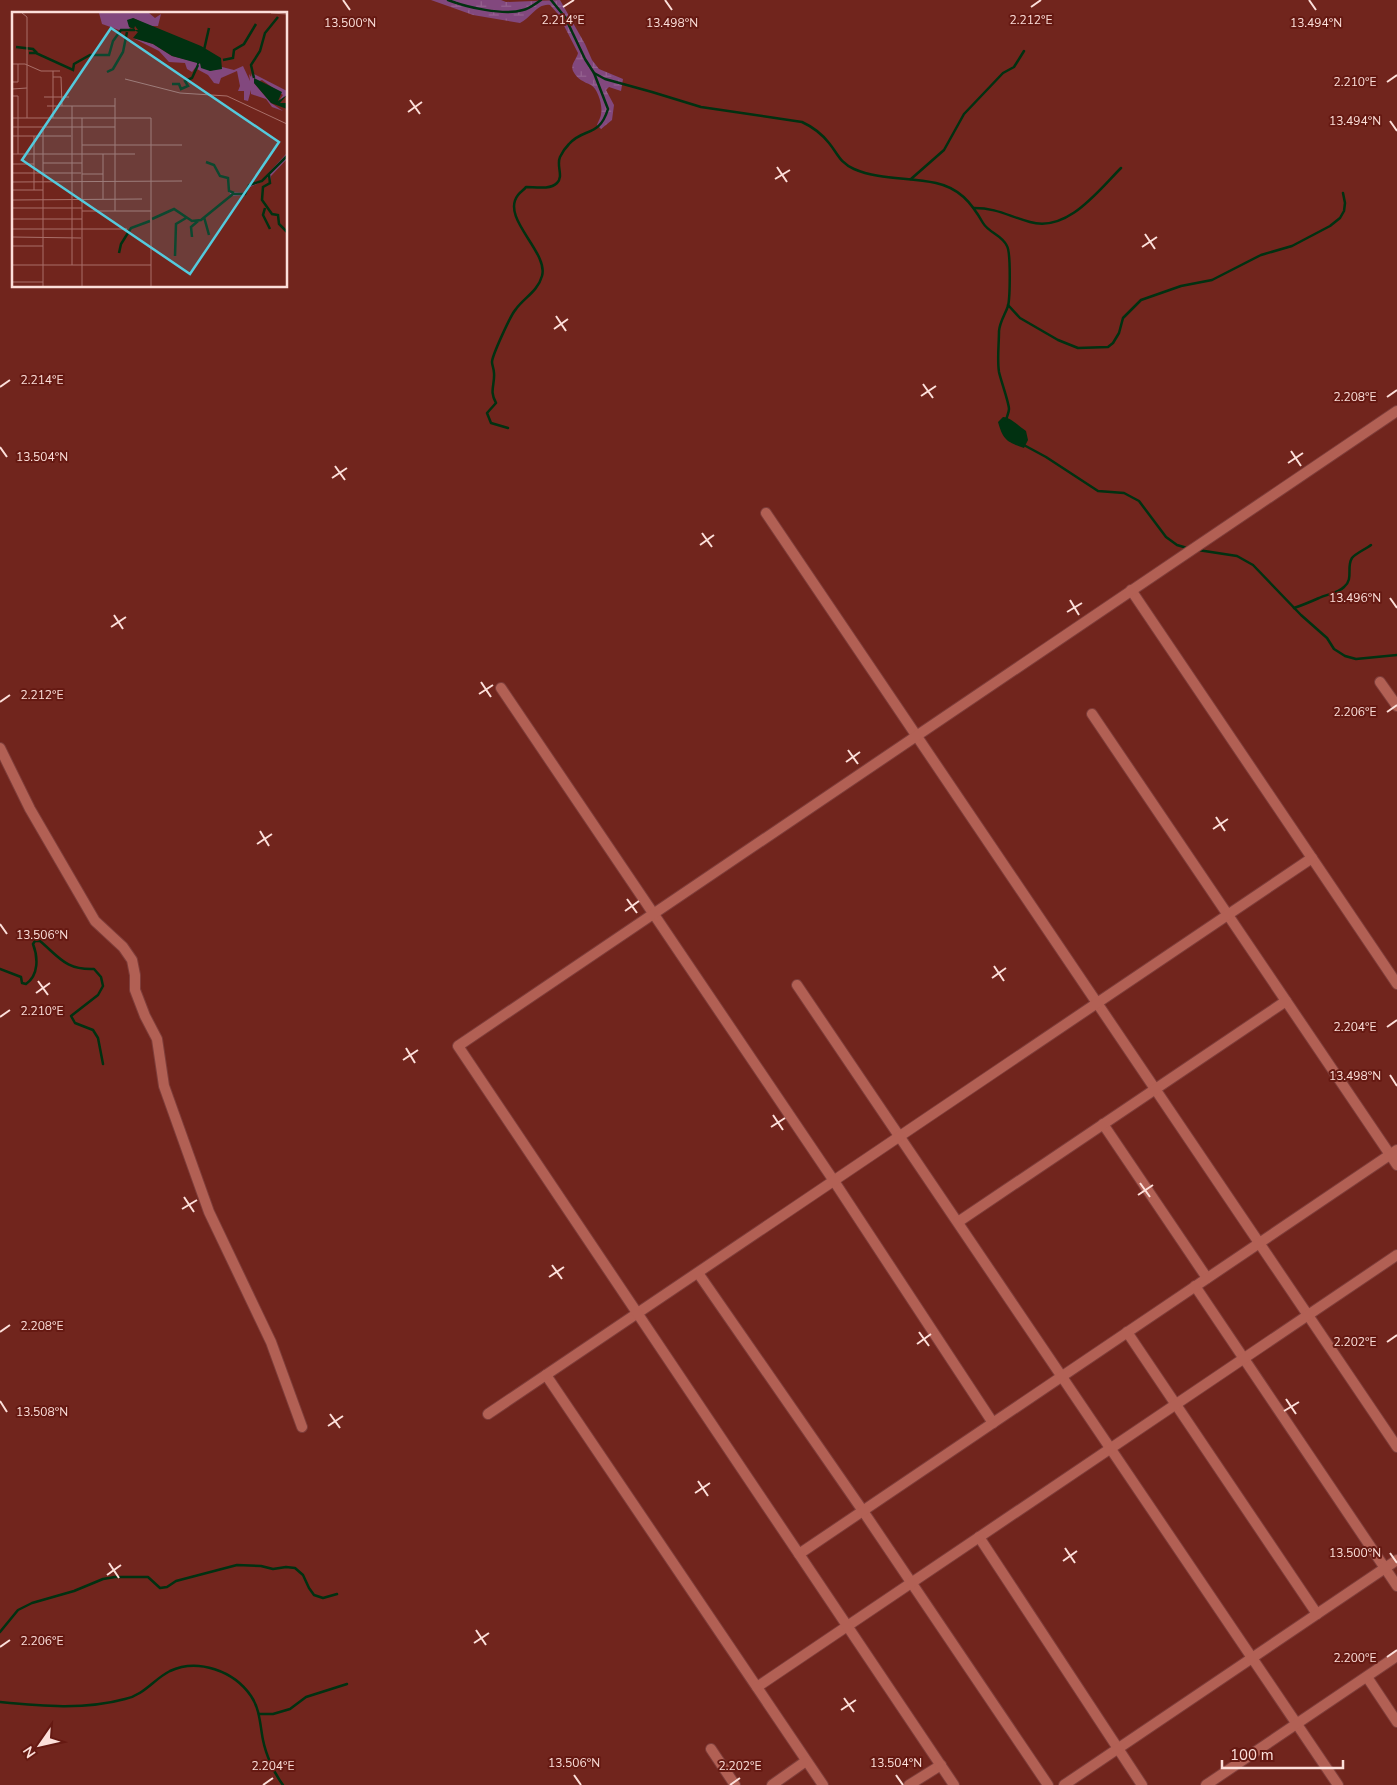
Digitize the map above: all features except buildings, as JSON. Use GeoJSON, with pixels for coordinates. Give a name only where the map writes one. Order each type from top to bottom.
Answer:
{"type":"FeatureCollection","features":[{"type":"Feature","properties":{"kind":"street"},"geometry":{"type":"LineString","coordinates":[[954,1785],[458,1046],[1397,411]]}},
{"type":"Feature","properties":{"kind":"street"},"geometry":{"type":"LineString","coordinates":[[766,513],[1397,1447]]}},
{"type":"Feature","properties":{"kind":"street"},"geometry":{"type":"LineString","coordinates":[[1131,590],[1397,984]]}},
{"type":"Feature","properties":{"kind":"street"},"geometry":{"type":"LineString","coordinates":[[1380,682],[1397,706]]}},
{"type":"Feature","properties":{"kind":"street"},"geometry":{"type":"LineString","coordinates":[[501,688],[834,1181],[993,1423]]}},
{"type":"Feature","properties":{"kind":"street"},"geometry":{"type":"LineString","coordinates":[[1092,714],[1286,1001],[1394,1152],[1397,1165]]}},
{"type":"Feature","properties":{"kind":"street"},"geometry":{"type":"LineString","coordinates":[[0,748],[30,808],[95,921],[123,947],[132,960],[135,990],[145,1016],[157,1039],[164,1086],[209,1212],[271,1342],[302,1427]]}},
{"type":"Feature","properties":{"kind":"street"},"geometry":{"type":"LineString","coordinates":[[488,1414],[1312,858]]}},
{"type":"Feature","properties":{"kind":"street"},"geometry":{"type":"LineString","coordinates":[[797,984],[1338,1785]]}},
{"type":"Feature","properties":{"kind":"street"},"geometry":{"type":"LineString","coordinates":[[958,1222],[1286,1001]]}},
{"type":"Feature","properties":{"kind":"street"},"geometry":{"type":"LineString","coordinates":[[1103,1124],[1207,1278]]}},
{"type":"Feature","properties":{"kind":"street"},"geometry":{"type":"LineString","coordinates":[[799,1554],[1394,1152]]}},
{"type":"Feature","properties":{"kind":"street"},"geometry":{"type":"LineString","coordinates":[[757,1687],[1397,1255]]}},
{"type":"Feature","properties":{"kind":"street"},"geometry":{"type":"LineString","coordinates":[[698,1273],[863,1511],[1048,1785]]}},
{"type":"Feature","properties":{"kind":"street"},"geometry":{"type":"LineString","coordinates":[[1195,1286],[1397,1586]]}},
{"type":"Feature","properties":{"kind":"street"},"geometry":{"type":"LineString","coordinates":[[1127,1332],[1317,1614]]}},
{"type":"Feature","properties":{"kind":"street"},"geometry":{"type":"LineString","coordinates":[[546,1375],[823,1785]]}},
{"type":"Feature","properties":{"kind":"street"},"geometry":{"type":"LineString","coordinates":[[979,1537],[1142,1785]]}},
{"type":"Feature","properties":{"kind":"street"},"geometry":{"type":"LineString","coordinates":[[1064,1785],[1397,1560]]}},
{"type":"Feature","properties":{"kind":"street"},"geometry":{"type":"LineString","coordinates":[[1206,1785],[1397,1656]]}},
{"type":"Feature","properties":{"kind":"street"},"geometry":{"type":"LineString","coordinates":[[1367,1677],[1397,1722]]}},
{"type":"Feature","properties":{"kind":"street"},"geometry":{"type":"LineString","coordinates":[[711,1749],[735,1785]]}},
{"type":"Feature","properties":{"kind":"street"},"geometry":{"type":"LineString","coordinates":[[772,1785],[806,1761]]}},
{"type":"Feature","properties":{"kind":"street"},"geometry":{"type":"LineString","coordinates":[[909,1785],[941,1765]]}},
{"type":"Feature","properties":{"kind":"green space"},"geometry":{"type":"Polygon","coordinates":[[[431,0],[501,0],[506,2],[560,0],[592,60],[599,69],[623,79],[621,91],[609,87],[606,90],[614,105],[612,120],[601,129],[597,125],[601,117],[601,102],[598,94],[594,87],[579,78],[573,71],[573,64],[578,53],[558,14],[550,5],[541,6],[520,23],[473,15],[431,0]]]}},
{"type":"Feature","properties":{"kind":"shaded area"},"geometry":{"type":"Polygon","coordinates":[[[1003,417],[1026,431],[1028,440],[1024,448],[1006,440],[998,422],[1003,417]]]}},
{"type":"Feature","properties":{"kind":"waterway"},"geometry":{"type":"LineString","coordinates":[[448,0],[475,8],[506,12],[525,9],[541,0]]}},
{"type":"Feature","properties":{"kind":"waterway"},"geometry":{"type":"LineString","coordinates":[[551,0],[565,17],[585,59],[594,73],[605,79],[701,107],[802,122],[820,133],[849,167],[864,173],[884,177],[926,181],[944,185],[964,197],[986,226],[1005,242],[1008,250],[1009,301],[999,331],[998,357],[999,372],[1009,406],[1006,420]]}},
{"type":"Feature","properties":{"kind":"waterway"},"geometry":{"type":"LineString","coordinates":[[911,179],[944,150],[964,114],[1003,73],[1014,67],[1024,51]]}},
{"type":"Feature","properties":{"kind":"waterway"},"geometry":{"type":"LineString","coordinates":[[508,428],[491,423],[487,413],[496,403],[493,391],[494,372],[492,362],[502,335],[514,312],[534,290],[542,276],[539,256],[515,214],[514,204],[518,195],[526,187],[546,187],[557,183],[560,177],[559,160],[565,148],[580,135],[596,128],[604,118],[608,109],[594,73]]}},
{"type":"Feature","properties":{"kind":"waterway"},"geometry":{"type":"LineString","coordinates":[[974,208],[996,211],[1030,222],[1044,224],[1057,221],[1081,208],[1121,168]]}},
{"type":"Feature","properties":{"kind":"waterway"},"geometry":{"type":"LineString","coordinates":[[1008,305],[1020,318],[1058,340],[1078,348],[1108,347],[1119,333],[1123,318],[1141,300],[1181,286],[1212,280],[1261,255],[1292,246],[1330,226],[1340,218],[1344,211],[1343,193]]}},
{"type":"Feature","properties":{"kind":"waterway"},"geometry":{"type":"LineString","coordinates":[[1022,444],[1046,457],[1098,491],[1124,493],[1139,501],[1166,537],[1177,545],[1187,548]]}},
{"type":"Feature","properties":{"kind":"waterway"},"geometry":{"type":"LineString","coordinates":[[1294,608],[1341,589],[1349,580],[1352,558],[1371,545]]}},
{"type":"Feature","properties":{"kind":"waterway"},"geometry":{"type":"LineString","coordinates":[[1198,550],[1237,556],[1253,565],[1301,615],[1327,638],[1334,649],[1345,656],[1356,659],[1397,655]]}},
{"type":"Feature","properties":{"kind":"waterway"},"geometry":{"type":"LineString","coordinates":[[0,969],[21,977],[22,983],[26,984],[35,971],[36,954],[33,944],[35,941],[40,941],[58,958],[70,965],[84,969],[94,969],[101,977],[103,986],[98,995],[71,1016],[75,1023],[93,1030],[98,1038],[103,1064]]}},
{"type":"Feature","properties":{"kind":"waterway"},"geometry":{"type":"LineString","coordinates":[[0,1632],[18,1610],[32,1603],[74,1591],[103,1579],[115,1577],[148,1577],[160,1588],[167,1587],[176,1581],[237,1565],[261,1566],[273,1569],[286,1567],[295,1568],[303,1575],[314,1595],[323,1598],[337,1594]]}},
{"type":"Feature","properties":{"kind":"waterway"},"geometry":{"type":"LineString","coordinates":[[0,1702],[31,1705],[94,1705],[132,1697],[164,1674],[181,1667],[192,1666],[215,1669],[244,1687],[254,1701],[266,1752],[283,1785]]}},
{"type":"Feature","properties":{"kind":"waterway"},"geometry":{"type":"LineString","coordinates":[[259,1714],[273,1714],[290,1709],[306,1697],[347,1684]]}}]}
